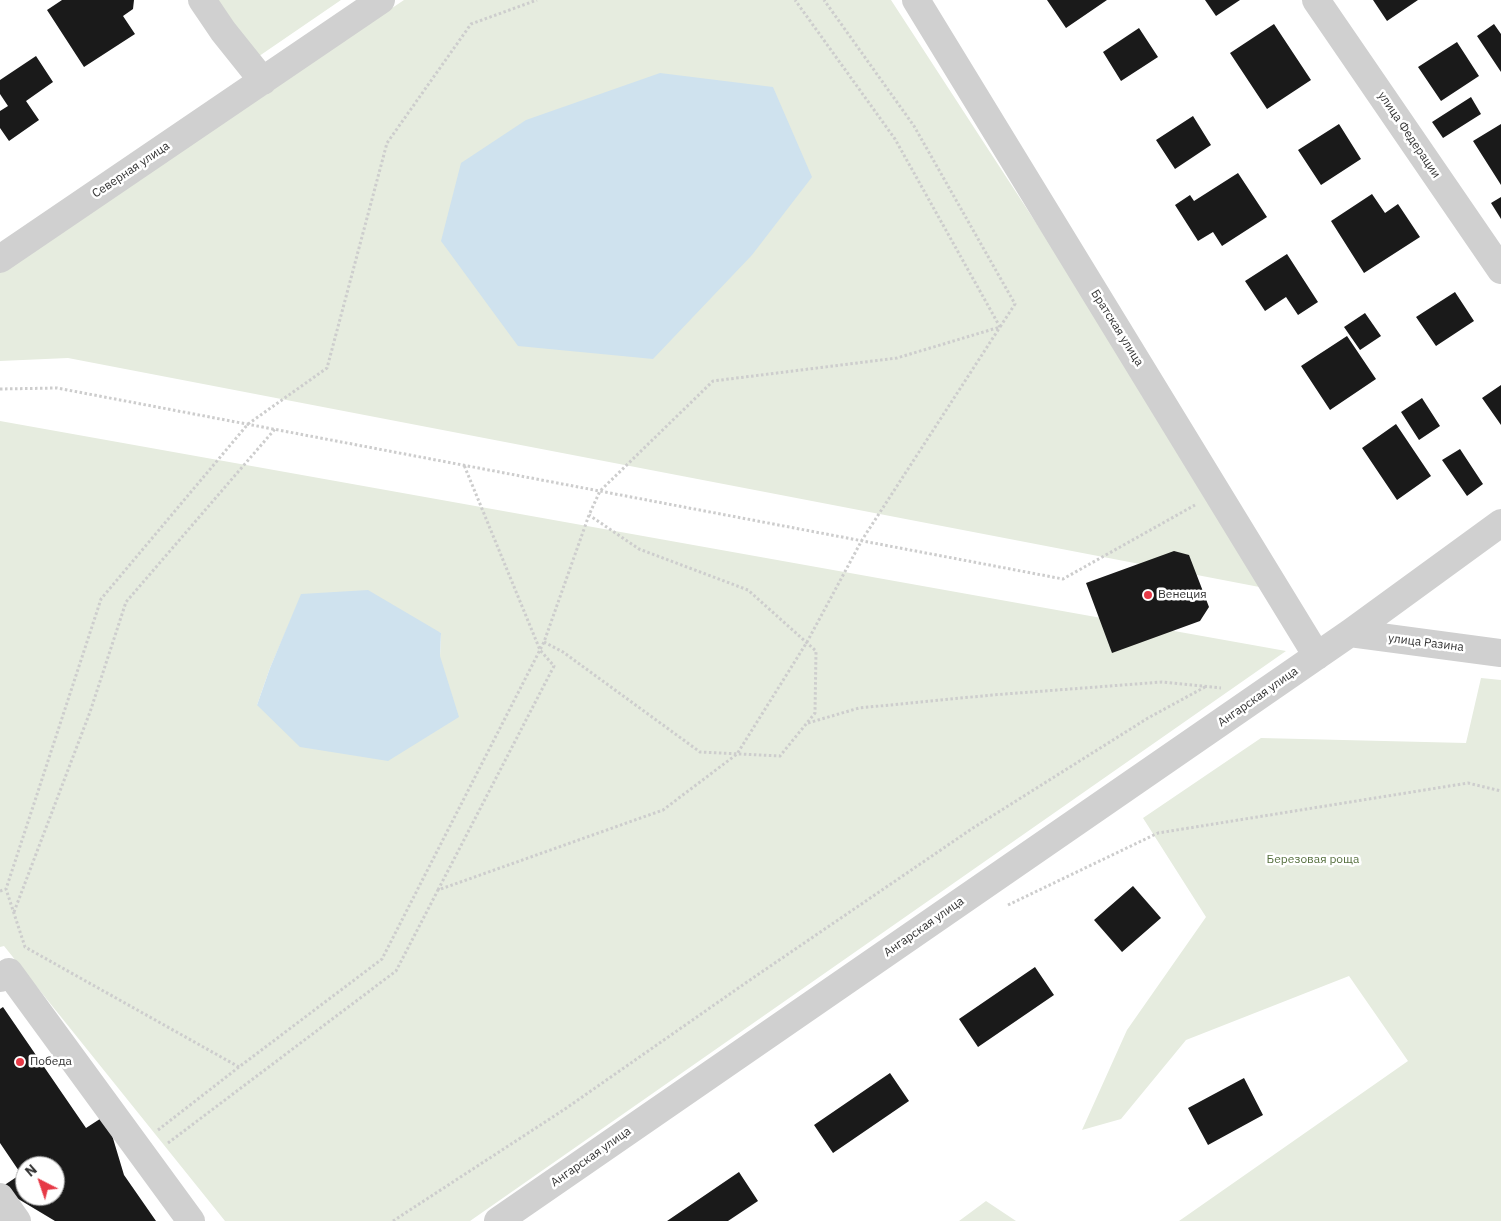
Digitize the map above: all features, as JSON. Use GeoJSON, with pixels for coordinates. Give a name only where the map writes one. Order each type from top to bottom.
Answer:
{"type":"FeatureCollection","features":[{"type":"Feature","properties":{"kind":"street"},"geometry":{"type":"LineString","coordinates":[[202,0],[223,31],[263,81]]}},
{"type":"Feature","properties":{"kind":"street","name":"Северная улица"},"geometry":{"type":"LineString","coordinates":[[0,259],[381,0]]}},
{"type":"Feature","properties":{"kind":"street","name":"Братская улица"},"geometry":{"type":"LineString","coordinates":[[916,0],[1317,656]]}},
{"type":"Feature","properties":{"kind":"street","name":"улица Федерации"},"geometry":{"type":"LineString","coordinates":[[1316,0],[1501,270]]}},
{"type":"Feature","properties":{"kind":"street","name":"Ангарская улица"},"geometry":{"type":"LineString","coordinates":[[498,1221],[1317,656],[1501,523]]}},
{"type":"Feature","properties":{"kind":"street","name":"улица Разина"},"geometry":{"type":"LineString","coordinates":[[1350,633],[1501,653]]}},
{"type":"Feature","properties":{"kind":"street"},"geometry":{"type":"LineString","coordinates":[[0,978],[9,972],[192,1221]]}},
{"type":"Feature","properties":{"kind":"street"},"geometry":{"type":"LineString","coordinates":[[0,1196],[17,1221]]}},
{"type":"Feature","properties":{"kind":"path"},"geometry":{"type":"LineString","coordinates":[[239,1067],[25,947],[6,889],[101,599],[248,424],[327,368],[387,143],[470,24],[538,0]]}},
{"type":"Feature","properties":{"kind":"path"},"geometry":{"type":"LineString","coordinates":[[795,0],[895,139],[1000,327]]}},
{"type":"Feature","properties":{"kind":"path"},"geometry":{"type":"LineString","coordinates":[[438,890],[663,810],[736,754],[806,642],[862,540],[1015,304],[914,126],[824,0]]}},
{"type":"Feature","properties":{"kind":"path"},"geometry":{"type":"LineString","coordinates":[[142,1153],[239,1067],[382,959],[544,642],[589,515],[600,490],[713,381],[897,358],[1000,327]]}},
{"type":"Feature","properties":{"kind":"path"},"geometry":{"type":"LineString","coordinates":[[0,389],[56,388],[1063,579],[1218,493]]}},
{"type":"Feature","properties":{"kind":"path"},"geometry":{"type":"LineString","coordinates":[[14,913],[90,712],[126,602],[275,429]]}},
{"type":"Feature","properties":{"kind":"path"},"geometry":{"type":"LineString","coordinates":[[142,1153],[396,971],[554,666],[540,650],[464,465]]}},
{"type":"Feature","properties":{"kind":"path"},"geometry":{"type":"LineString","coordinates":[[544,642],[563,652],[700,752],[780,756],[815,713],[816,651],[748,590],[639,549],[589,515]]}},
{"type":"Feature","properties":{"kind":"path"},"geometry":{"type":"LineString","coordinates":[[806,723],[859,708],[1162,682],[1263,693]]}},
{"type":"Feature","properties":{"kind":"path"},"geometry":{"type":"LineString","coordinates":[[393,1221],[566,1109],[972,828],[1148,718],[1205,687]]}},
{"type":"Feature","properties":{"kind":"path"},"geometry":{"type":"LineString","coordinates":[[1002,908],[1158,833],[1468,783],[1501,790]]}},
{"type":"Feature","properties":{"kind":"path"},"geometry":{"type":"LineString","coordinates":[[0,891],[6,889]]}},
{"type":"Feature","properties":{"kind":"green space"},"geometry":{"type":"Polygon","coordinates":[[[205,0],[341,0],[249,63],[205,0]]]}},
{"type":"Feature","properties":{"kind":"green space"},"geometry":{"type":"Polygon","coordinates":[[[404,0],[891,0],[1275,590],[68,358],[0,361],[0,266],[404,0]]]}},
{"type":"Feature","properties":{"kind":"green space"},"geometry":{"type":"Polygon","coordinates":[[[0,421],[1286,651],[470,1221],[225,1221],[4,946],[0,947],[0,421]],[[302,594],[270,668],[257,705],[440,656],[441,633],[302,594]]]}},
{"type":"Feature","properties":{"kind":"green space","name":"Березовая роща"},"geometry":{"type":"Polygon","coordinates":[[[1481,678],[1501,680],[1501,1221],[1179,1221],[1408,1061],[1349,976],[1186,1040],[1121,1119],[1082,1130],[1127,1030],[1206,917],[1143,818],[1261,738],[1466,743],[1481,678]]]}},
{"type":"Feature","properties":{"kind":"green space"},"geometry":{"type":"Polygon","coordinates":[[[986,1201],[1016,1221],[959,1221],[986,1201]]]}},
{"type":"Feature","properties":{"kind":"water"},"geometry":{"type":"Polygon","coordinates":[[[660,73],[773,87],[812,177],[752,255],[653,359],[518,346],[441,241],[461,163],[526,120],[660,73]]]}},
{"type":"Feature","properties":{"kind":"water"},"geometry":{"type":"Polygon","coordinates":[[[368,590],[441,633],[440,656],[459,717],[388,761],[300,747],[257,705],[270,668],[301,594],[368,590]]]}},
{"type":"Feature","properties":{"kind":"building"},"geometry":{"type":"Polygon","coordinates":[[[62,0],[134,0],[133,9],[123,16],[135,34],[84,67],[47,10],[62,0]]]}},
{"type":"Feature","properties":{"kind":"building"},"geometry":{"type":"Polygon","coordinates":[[[1047,0],[1107,0],[1066,28],[1047,0]]]}},
{"type":"Feature","properties":{"kind":"building"},"geometry":{"type":"Polygon","coordinates":[[[1205,0],[1240,0],[1216,16],[1205,0]]]}},
{"type":"Feature","properties":{"kind":"building"},"geometry":{"type":"Polygon","coordinates":[[[1373,0],[1418,0],[1387,21],[1373,0]]]}},
{"type":"Feature","properties":{"kind":"building"},"geometry":{"type":"Polygon","coordinates":[[[1274,24],[1311,80],[1267,109],[1230,53],[1274,24]]]}},
{"type":"Feature","properties":{"kind":"building"},"geometry":{"type":"Polygon","coordinates":[[[1494,24],[1501,34],[1501,72],[1477,36],[1494,24]]]}},
{"type":"Feature","properties":{"kind":"building"},"geometry":{"type":"Polygon","coordinates":[[[1139,28],[1158,57],[1121,81],[1103,52],[1139,28]]]}},
{"type":"Feature","properties":{"kind":"building"},"geometry":{"type":"Polygon","coordinates":[[[1457,42],[1479,76],[1441,101],[1418,67],[1457,42]]]}},
{"type":"Feature","properties":{"kind":"building"},"geometry":{"type":"Polygon","coordinates":[[[36,56],[53,82],[26,101],[39,120],[9,141],[0,128],[0,111],[8,106],[0,94],[0,80],[36,56]]]}},
{"type":"Feature","properties":{"kind":"building"},"geometry":{"type":"Polygon","coordinates":[[[1471,97],[1481,114],[1443,138],[1432,122],[1471,97]]]}},
{"type":"Feature","properties":{"kind":"building"},"geometry":{"type":"Polygon","coordinates":[[[1193,116],[1211,145],[1175,169],[1156,140],[1193,116]]]}},
{"type":"Feature","properties":{"kind":"building"},"geometry":{"type":"Polygon","coordinates":[[[1339,124],[1361,159],[1321,185],[1298,150],[1339,124]]]}},
{"type":"Feature","properties":{"kind":"building"},"geometry":{"type":"Polygon","coordinates":[[[1501,124],[1501,185],[1473,141],[1501,124]]]}},
{"type":"Feature","properties":{"kind":"building"},"geometry":{"type":"Polygon","coordinates":[[[1238,173],[1267,217],[1222,246],[1213,232],[1198,241],[1175,205],[1190,195],[1194,201],[1238,173]]]}},
{"type":"Feature","properties":{"kind":"building"},"geometry":{"type":"Polygon","coordinates":[[[1372,194],[1385,213],[1398,204],[1420,237],[1364,273],[1331,221],[1372,194]]]}},
{"type":"Feature","properties":{"kind":"building"},"geometry":{"type":"Polygon","coordinates":[[[1501,197],[1501,219],[1491,203],[1501,197]]]}},
{"type":"Feature","properties":{"kind":"building"},"geometry":{"type":"Polygon","coordinates":[[[1287,254],[1318,302],[1298,315],[1286,297],[1265,311],[1245,281],[1287,254]]]}},
{"type":"Feature","properties":{"kind":"building"},"geometry":{"type":"Polygon","coordinates":[[[1455,292],[1474,321],[1436,346],[1416,317],[1455,292]]]}},
{"type":"Feature","properties":{"kind":"building"},"geometry":{"type":"Polygon","coordinates":[[[1365,313],[1381,336],[1360,350],[1344,327],[1365,313]]]}},
{"type":"Feature","properties":{"kind":"building"},"geometry":{"type":"Polygon","coordinates":[[[1347,336],[1376,379],[1330,410],[1301,366],[1347,336]]]}},
{"type":"Feature","properties":{"kind":"building"},"geometry":{"type":"Polygon","coordinates":[[[1501,385],[1501,425],[1482,398],[1501,385]]]}},
{"type":"Feature","properties":{"kind":"building"},"geometry":{"type":"Polygon","coordinates":[[[1422,398],[1440,426],[1419,440],[1401,412],[1422,398]]]}},
{"type":"Feature","properties":{"kind":"building"},"geometry":{"type":"Polygon","coordinates":[[[1396,424],[1431,476],[1397,500],[1362,448],[1396,424]]]}},
{"type":"Feature","properties":{"kind":"building"},"geometry":{"type":"Polygon","coordinates":[[[1460,449],[1483,484],[1467,496],[1442,460],[1460,449]]]}},
{"type":"Feature","properties":{"kind":"building","name":"Венеция"},"geometry":{"type":"Polygon","coordinates":[[[1174,551],[1189,555],[1209,607],[1200,621],[1112,653],[1086,583],[1174,551]]]}},
{"type":"Feature","properties":{"kind":"building"},"geometry":{"type":"Polygon","coordinates":[[[1133,886],[1161,918],[1122,952],[1094,920],[1133,886]]]}},
{"type":"Feature","properties":{"kind":"building"},"geometry":{"type":"Polygon","coordinates":[[[1035,967],[1054,995],[978,1047],[959,1019],[1035,967]]]}},
{"type":"Feature","properties":{"kind":"building","name":"Победа"},"geometry":{"type":"Polygon","coordinates":[[[3,1007],[86,1128],[106,1115],[124,1175],[156,1221],[55,1221],[30,1206],[65,1206],[65,1156],[15,1156],[15,1165],[0,1143],[0,1009],[3,1007]]]}},
{"type":"Feature","properties":{"kind":"building"},"geometry":{"type":"Polygon","coordinates":[[[890,1073],[909,1101],[833,1153],[814,1125],[890,1073]]]}},
{"type":"Feature","properties":{"kind":"building"},"geometry":{"type":"Polygon","coordinates":[[[1244,1078],[1263,1115],[1208,1145],[1188,1108],[1244,1078]]]}},
{"type":"Feature","properties":{"kind":"building"},"geometry":{"type":"Polygon","coordinates":[[[739,1172],[758,1201],[728,1221],[667,1221],[739,1172]]]}},
{"type":"Feature","properties":{"kind":"building","name":"Победа"},"geometry":{"type":"Polygon","coordinates":[[[15,1178],[15,1197],[0,1188],[15,1178]]]}},
{"type":"Feature","properties":{"kind":"place","name":"Венеция"},"geometry":{"type":"Point","coordinates":[1148,595]}},
{"type":"Feature","properties":{"kind":"place","name":"Победа"},"geometry":{"type":"Point","coordinates":[20,1062]}}]}
